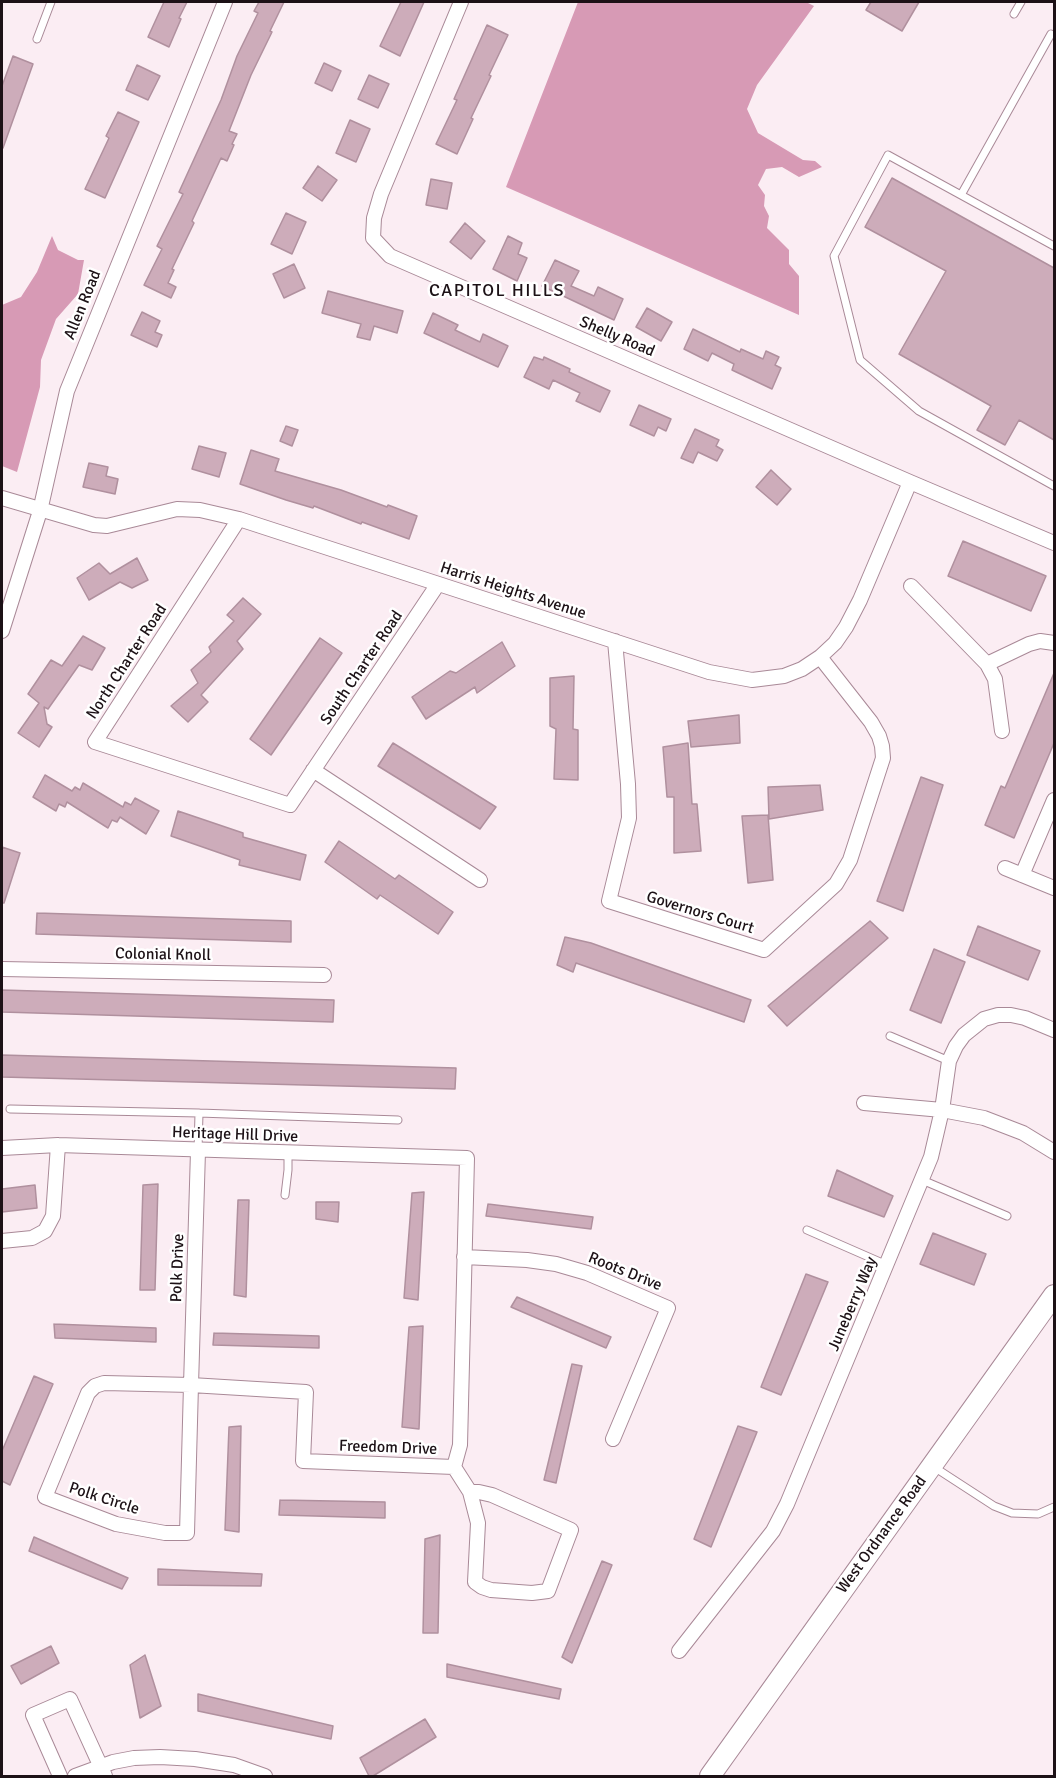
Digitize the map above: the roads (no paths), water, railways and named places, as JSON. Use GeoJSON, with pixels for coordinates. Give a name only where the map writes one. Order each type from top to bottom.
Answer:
{"type":"FeatureCollection","features":[{"type":"Feature","properties":{"kind":"main road","name":"West Ordnance Road"},"geometry":{"type":"LineString","coordinates":[[710,1776],[1054,1295]]}},
{"type":"Feature","properties":{"kind":"street","name":"Allen Road"},"geometry":{"type":"LineString","coordinates":[[2,631],[40,511],[67,391],[225,2]]}},
{"type":"Feature","properties":{"kind":"street","name":"Shelly Road"},"geometry":{"type":"LineString","coordinates":[[461,2],[381,194],[374,218],[374,238],[390,256],[1054,543]]}},
{"type":"Feature","properties":{"kind":"street","name":"Harris Heights Avenue"},"geometry":{"type":"LineString","coordinates":[[2,498],[94,525],[107,526],[177,509],[200,510],[239,519],[709,672],[752,680],[784,676],[802,669],[835,643],[860,600],[910,482]]}},
{"type":"Feature","properties":{"kind":"street","name":"North Charter Road"},"geometry":{"type":"LineString","coordinates":[[239,519],[95,742],[290,805]]}},
{"type":"Feature","properties":{"kind":"street","name":"South Charter Road"},"geometry":{"type":"LineString","coordinates":[[290,805],[438,584]]}},
{"type":"Feature","properties":{"kind":"street"},"geometry":{"type":"LineString","coordinates":[[911,586],[987,664],[994,679],[1002,731]]}},
{"type":"Feature","properties":{"kind":"street","name":"Governors Court"},"geometry":{"type":"LineString","coordinates":[[615,641],[629,818],[609,902],[765,950],[836,884],[850,860],[883,758],[879,736],[871,722],[820,657]]}},
{"type":"Feature","properties":{"kind":"street"},"geometry":{"type":"LineString","coordinates":[[987,664],[1029,644],[1040,641],[1054,643]]}},
{"type":"Feature","properties":{"kind":"street"},"geometry":{"type":"LineString","coordinates":[[313,771],[480,880]]}},
{"type":"Feature","properties":{"kind":"street"},"geometry":{"type":"LineString","coordinates":[[1022,875],[1054,800]]}},
{"type":"Feature","properties":{"kind":"street"},"geometry":{"type":"LineString","coordinates":[[1005,868],[1054,888]]}},
{"type":"Feature","properties":{"kind":"street","name":"Colonial Knoll"},"geometry":{"type":"LineString","coordinates":[[2,969],[324,975]]}},
{"type":"Feature","properties":{"kind":"street","name":"Juneberry Way"},"geometry":{"type":"LineString","coordinates":[[680,1651],[773,1531],[786,1504],[931,1157],[942,1110],[949,1061],[964,1035],[984,1019],[1011,1014],[1054,1030]]}},
{"type":"Feature","properties":{"kind":"street"},"geometry":{"type":"LineString","coordinates":[[864,1103],[942,1110],[984,1118],[1023,1133],[1054,1152]]}},
{"type":"Feature","properties":{"kind":"street"},"geometry":{"type":"LineString","coordinates":[[2,1241],[32,1238],[45,1231],[53,1216],[58,1146]]}},
{"type":"Feature","properties":{"kind":"street","name":"Heritage Hill Drive"},"geometry":{"type":"LineString","coordinates":[[2,1148],[58,1146],[467,1158]]}},
{"type":"Feature","properties":{"kind":"street","name":"Polk Drive"},"geometry":{"type":"LineString","coordinates":[[191,1385],[198,1151]]}},
{"type":"Feature","properties":{"kind":"street","name":"Freedom Drive"},"geometry":{"type":"LineString","coordinates":[[191,1385],[306,1392],[303,1461],[454,1467],[459,1445],[467,1158]]}},
{"type":"Feature","properties":{"kind":"street","name":"Roots Drive"},"geometry":{"type":"LineString","coordinates":[[464,1257],[556,1264],[587,1273],[668,1308],[613,1439]]}},
{"type":"Feature","properties":{"kind":"street","name":"Polk Circle"},"geometry":{"type":"LineString","coordinates":[[104,1383],[191,1385],[188,1533],[165,1533],[116,1524],[45,1497],[88,1394],[95,1386],[104,1383]]}},
{"type":"Feature","properties":{"kind":"street"},"geometry":{"type":"LineString","coordinates":[[454,1467],[470,1492],[478,1523],[475,1582],[491,1590],[532,1593],[548,1591],[571,1530],[492,1495],[470,1492]]}},
{"type":"Feature","properties":{"kind":"street"},"geometry":{"type":"LineString","coordinates":[[60,1776],[33,1716],[70,1699],[103,1771]]}},
{"type":"Feature","properties":{"kind":"street"},"geometry":{"type":"LineString","coordinates":[[75,1776],[103,1771],[112,1762],[134,1758],[195,1759],[234,1765],[265,1776]]}},
{"type":"Feature","properties":{"kind":"lane"},"geometry":{"type":"LineString","coordinates":[[37,39],[51,2]]}},
{"type":"Feature","properties":{"kind":"lane"},"geometry":{"type":"LineString","coordinates":[[1014,14],[1022,2]]}},
{"type":"Feature","properties":{"kind":"lane"},"geometry":{"type":"LineString","coordinates":[[961,195],[1053,32]]}},
{"type":"Feature","properties":{"kind":"lane"},"geometry":{"type":"LineString","coordinates":[[1054,246],[888,155],[834,256],[860,360],[919,411],[1054,486]]}},
{"type":"Feature","properties":{"kind":"lane"},"geometry":{"type":"LineString","coordinates":[[890,1036],[949,1061]]}},
{"type":"Feature","properties":{"kind":"lane"},"geometry":{"type":"LineString","coordinates":[[10,1109],[398,1120]]}},
{"type":"Feature","properties":{"kind":"lane"},"geometry":{"type":"LineString","coordinates":[[198,1151],[199,1113]]}},
{"type":"Feature","properties":{"kind":"lane"},"geometry":{"type":"LineString","coordinates":[[285,1195],[288,1153]]}},
{"type":"Feature","properties":{"kind":"lane"},"geometry":{"type":"LineString","coordinates":[[922,1180],[1007,1216]]}},
{"type":"Feature","properties":{"kind":"lane"},"geometry":{"type":"LineString","coordinates":[[807,1230],[887,1265]]}},
{"type":"Feature","properties":{"kind":"lane"},"geometry":{"type":"LineString","coordinates":[[932,1465],[994,1506],[1012,1513],[1038,1514],[1054,1507]]}},
{"type":"Feature","properties":{"kind":"district","name":"CAPITOL HILLS"},"geometry":{"type":"Point","coordinates":[497,291]}}]}
